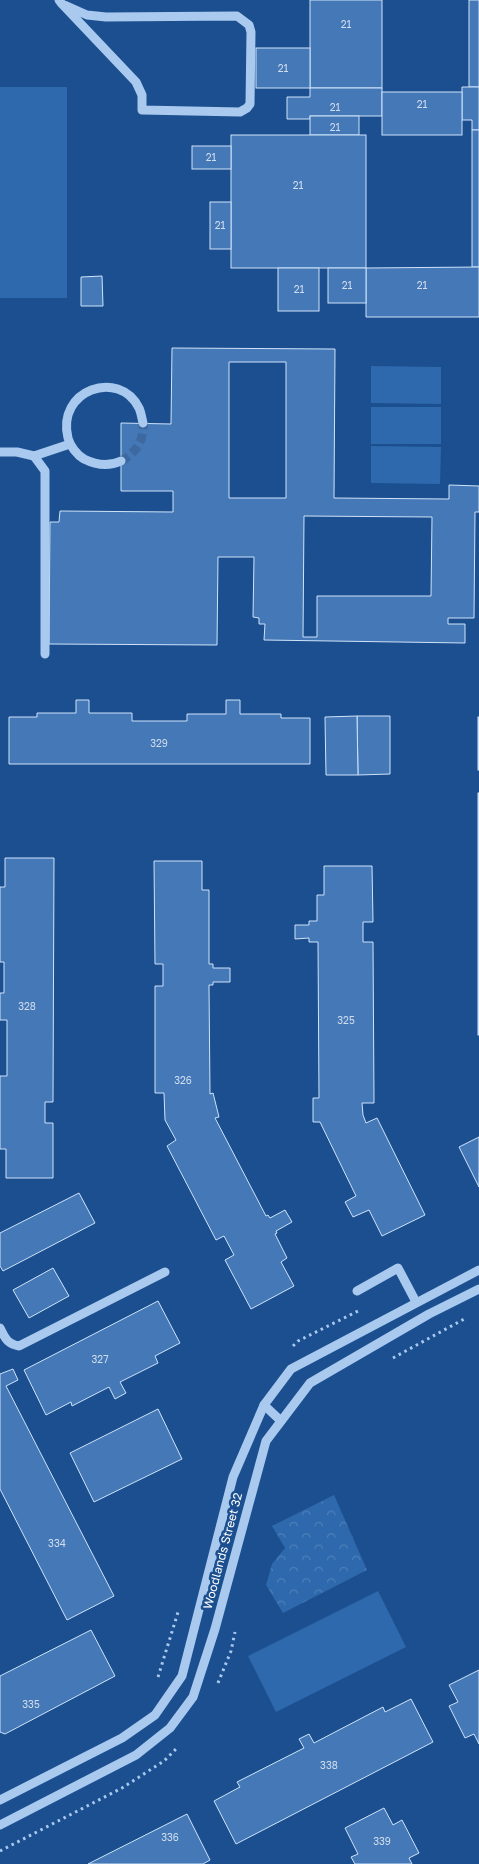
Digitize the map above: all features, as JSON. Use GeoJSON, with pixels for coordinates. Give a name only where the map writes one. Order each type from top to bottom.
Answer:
{"type":"FeatureCollection","features":[{"type":"Feature","properties":{"kind":"street"},"geometry":{"type":"LineString","coordinates":[[60,2],[87,15],[106,17],[237,16],[249,26],[250,32],[250,104],[240,112],[142,110],[142,95],[136,82],[60,2]]}},
{"type":"Feature","properties":{"kind":"street"},"geometry":{"type":"LineString","coordinates":[[121,461],[114,464],[97,465],[81,458],[70,444],[66,427],[69,410],[80,396],[95,388],[112,388],[128,395],[139,408],[143,423]]}},
{"type":"Feature","properties":{"kind":"street"},"geometry":{"type":"LineString","coordinates":[[0,452],[17,452],[34,456],[70,444]]}},
{"type":"Feature","properties":{"kind":"street"},"geometry":{"type":"LineString","coordinates":[[34,456],[45,471],[45,654]]}},
{"type":"Feature","properties":{"kind":"street"},"geometry":{"type":"LineString","coordinates":[[357,1291],[398,1268],[416,1302]]}},
{"type":"Feature","properties":{"kind":"street","name":"Woodlands Street 32"},"geometry":{"type":"LineString","coordinates":[[0,1800],[122,1738],[155,1715],[182,1676],[233,1478],[264,1405],[290,1369],[479,1270]]}},
{"type":"Feature","properties":{"kind":"street"},"geometry":{"type":"LineString","coordinates":[[0,1328],[11,1345],[19,1346],[165,1272]]}},
{"type":"Feature","properties":{"kind":"street","name":"Woodlands Street 32"},"geometry":{"type":"LineString","coordinates":[[0,1825],[136,1755],[170,1728],[193,1697],[214,1629],[266,1441],[310,1383],[429,1314],[479,1289]]}},
{"type":"Feature","properties":{"kind":"street"},"geometry":{"type":"LineString","coordinates":[[264,1405],[281,1421]]}},
{"type":"Feature","properties":{"kind":"path"},"geometry":{"type":"LineString","coordinates":[[387,1361],[472,1314]]}},
{"type":"Feature","properties":{"kind":"path"},"geometry":{"type":"LineString","coordinates":[[153,1683],[159,1675],[180,1604]]}},
{"type":"Feature","properties":{"kind":"green space"},"geometry":{"type":"Polygon","coordinates":[[[0,87],[67,87],[67,298],[0,298],[0,87]]]}},
{"type":"Feature","properties":{"kind":"green space"},"geometry":{"type":"Polygon","coordinates":[[[371,366],[441,367],[441,404],[371,403],[371,366]]]}},
{"type":"Feature","properties":{"kind":"green space"},"geometry":{"type":"Polygon","coordinates":[[[371,407],[441,407],[441,444],[371,444],[371,407]]]}},
{"type":"Feature","properties":{"kind":"green space"},"geometry":{"type":"Polygon","coordinates":[[[371,446],[441,447],[440,484],[371,483],[371,446]]]}},
{"type":"Feature","properties":{"kind":"green space"},"geometry":{"type":"Polygon","coordinates":[[[334,1495],[367,1570],[283,1613],[266,1585],[272,1564],[285,1548],[272,1526],[334,1495]]]}},
{"type":"Feature","properties":{"kind":"green space"},"geometry":{"type":"Polygon","coordinates":[[[378,1591],[406,1647],[276,1712],[248,1656],[378,1591]]]}},
{"type":"Feature","properties":{"kind":"building"},"geometry":{"type":"Polygon","coordinates":[[[310,0],[382,0],[382,88],[310,88],[310,0]]]}},
{"type":"Feature","properties":{"kind":"building"},"geometry":{"type":"Polygon","coordinates":[[[469,0],[479,0],[479,87],[469,87],[469,0]]]}},
{"type":"Feature","properties":{"kind":"building"},"geometry":{"type":"Polygon","coordinates":[[[256,48],[310,48],[310,88],[256,88],[256,48]]]}},
{"type":"Feature","properties":{"kind":"building"},"geometry":{"type":"Polygon","coordinates":[[[462,87],[479,87],[479,130],[472,130],[472,120],[462,120],[462,87]]]}},
{"type":"Feature","properties":{"kind":"building"},"geometry":{"type":"Polygon","coordinates":[[[310,88],[382,88],[382,116],[310,116],[310,119],[287,119],[287,97],[310,97],[310,88]]]}},
{"type":"Feature","properties":{"kind":"building"},"geometry":{"type":"Polygon","coordinates":[[[382,92],[462,92],[462,135],[382,135],[382,92]]]}},
{"type":"Feature","properties":{"kind":"building"},"geometry":{"type":"Polygon","coordinates":[[[310,116],[359,116],[359,135],[310,135],[310,116]]]}},
{"type":"Feature","properties":{"kind":"building"},"geometry":{"type":"Polygon","coordinates":[[[472,130],[479,130],[479,267],[472,267],[472,130]]]}},
{"type":"Feature","properties":{"kind":"building"},"geometry":{"type":"Polygon","coordinates":[[[231,135],[366,135],[366,268],[231,268],[231,135]]]}},
{"type":"Feature","properties":{"kind":"building"},"geometry":{"type":"Polygon","coordinates":[[[192,146],[231,146],[231,169],[192,169],[192,146]]]}},
{"type":"Feature","properties":{"kind":"building"},"geometry":{"type":"Polygon","coordinates":[[[210,202],[231,202],[231,249],[210,249],[210,202]]]}},
{"type":"Feature","properties":{"kind":"building"},"geometry":{"type":"Polygon","coordinates":[[[479,267],[479,317],[366,317],[366,268],[479,267]]]}},
{"type":"Feature","properties":{"kind":"building"},"geometry":{"type":"Polygon","coordinates":[[[278,268],[319,268],[319,311],[278,311],[278,268]]]}},
{"type":"Feature","properties":{"kind":"building"},"geometry":{"type":"Polygon","coordinates":[[[328,268],[366,268],[366,303],[328,303],[328,268]]]}},
{"type":"Feature","properties":{"kind":"building"},"geometry":{"type":"Polygon","coordinates":[[[102,276],[103,306],[81,306],[81,277],[102,276]]]}},
{"type":"Feature","properties":{"kind":"building"},"geometry":{"type":"Polygon","coordinates":[[[172,348],[335,349],[334,498],[449,499],[449,485],[479,486],[479,512],[475,512],[474,618],[448,618],[448,624],[465,624],[465,643],[264,640],[265,624],[259,624],[259,618],[253,617],[254,557],[218,557],[217,645],[49,644],[50,522],[59,522],[60,511],[173,512],[173,491],[121,491],[121,423],[171,424],[172,348]],[[229,362],[229,498],[286,498],[286,362],[229,362]],[[304,516],[303,637],[317,637],[317,596],[431,596],[432,517],[304,516]]]}},
{"type":"Feature","properties":{"kind":"building"},"geometry":{"type":"Polygon","coordinates":[[[76,700],[89,700],[89,713],[132,713],[132,721],[187,721],[187,714],[226,714],[226,700],[240,700],[240,714],[281,714],[281,718],[310,718],[310,764],[9,764],[9,717],[37,717],[37,713],[76,713],[76,700]]]}},
{"type":"Feature","properties":{"kind":"building"},"geometry":{"type":"Polygon","coordinates":[[[357,716],[390,716],[390,774],[358,775],[357,716]]]}},
{"type":"Feature","properties":{"kind":"building"},"geometry":{"type":"Polygon","coordinates":[[[357,716],[358,775],[326,775],[325,717],[357,716]]]}},
{"type":"Feature","properties":{"kind":"building"},"geometry":{"type":"Polygon","coordinates":[[[479,717],[479,770],[478,770],[479,717]]]}},
{"type":"Feature","properties":{"kind":"building"},"geometry":{"type":"Polygon","coordinates":[[[479,793],[479,1035],[478,1035],[479,793]]]}},
{"type":"Feature","properties":{"kind":"building"},"geometry":{"type":"Polygon","coordinates":[[[5,858],[54,858],[53,1102],[45,1102],[45,1123],[53,1123],[53,1178],[6,1178],[6,1149],[0,1149],[0,1076],[7,1076],[7,1020],[0,1020],[0,993],[4,993],[4,962],[0,962],[0,887],[5,887],[5,858]]]}},
{"type":"Feature","properties":{"kind":"building"},"geometry":{"type":"Polygon","coordinates":[[[154,861],[202,861],[202,890],[209,890],[209,964],[213,964],[213,968],[230,968],[230,982],[213,982],[213,985],[209,985],[210,1094],[213,1093],[219,1117],[215,1118],[266,1216],[268,1215],[270,1218],[285,1210],[292,1222],[276,1231],[277,1233],[275,1234],[287,1258],[281,1262],[294,1286],[251,1309],[225,1260],[234,1255],[224,1236],[216,1240],[167,1146],[176,1140],[165,1120],[164,1093],[155,1093],[155,986],[163,986],[163,964],[155,964],[154,861]]]}},
{"type":"Feature","properties":{"kind":"building"},"geometry":{"type":"Polygon","coordinates":[[[324,866],[372,866],[373,922],[363,922],[363,942],[373,942],[374,1103],[362,1103],[363,1115],[366,1123],[377,1118],[425,1215],[382,1236],[369,1210],[353,1217],[345,1202],[356,1196],[320,1122],[313,1122],[313,1098],[319,1098],[318,942],[309,942],[309,938],[295,939],[295,925],[309,925],[309,921],[317,921],[317,895],[324,895],[324,866]]]}},
{"type":"Feature","properties":{"kind":"building"},"geometry":{"type":"Polygon","coordinates":[[[479,1137],[479,1187],[459,1147],[479,1137]]]}},
{"type":"Feature","properties":{"kind":"building"},"geometry":{"type":"Polygon","coordinates":[[[79,1193],[95,1223],[3,1271],[0,1266],[0,1233],[79,1193]]]}},
{"type":"Feature","properties":{"kind":"building"},"geometry":{"type":"Polygon","coordinates":[[[53,1268],[69,1296],[29,1318],[13,1290],[53,1268]]]}},
{"type":"Feature","properties":{"kind":"building"},"geometry":{"type":"Polygon","coordinates":[[[158,1301],[180,1343],[155,1356],[158,1363],[120,1382],[126,1393],[115,1399],[109,1387],[72,1406],[71,1402],[46,1415],[24,1370],[158,1301]]]}},
{"type":"Feature","properties":{"kind":"building"},"geometry":{"type":"Polygon","coordinates":[[[13,1369],[18,1380],[6,1386],[114,1596],[67,1620],[0,1489],[0,1374],[13,1369]]]}},
{"type":"Feature","properties":{"kind":"building"},"geometry":{"type":"Polygon","coordinates":[[[158,1409],[182,1459],[94,1502],[70,1453],[158,1409]]]}},
{"type":"Feature","properties":{"kind":"building"},"geometry":{"type":"Polygon","coordinates":[[[91,1630],[115,1676],[5,1734],[0,1732],[0,1676],[91,1630]]]}},
{"type":"Feature","properties":{"kind":"building"},"geometry":{"type":"Polygon","coordinates":[[[479,1670],[479,1744],[474,1734],[465,1738],[449,1706],[458,1702],[449,1685],[479,1670]]]}},
{"type":"Feature","properties":{"kind":"building"},"geometry":{"type":"Polygon","coordinates":[[[411,1699],[433,1742],[236,1844],[214,1801],[240,1787],[237,1782],[304,1748],[299,1739],[309,1734],[314,1743],[383,1707],[385,1712],[411,1699]]]}},
{"type":"Feature","properties":{"kind":"building"},"geometry":{"type":"Polygon","coordinates":[[[384,1808],[393,1825],[402,1820],[419,1853],[409,1858],[412,1864],[355,1864],[351,1857],[358,1854],[345,1828],[384,1808]]]}},
{"type":"Feature","properties":{"kind":"building"},"geometry":{"type":"Polygon","coordinates":[[[187,1814],[210,1860],[203,1864],[88,1864],[187,1814]]]}},
{"type":"Feature","properties":{"kind":"tunnel"},"geometry":{"type":"LineString","coordinates":[[121,461],[131,454],[141,441],[143,423]]}}]}
